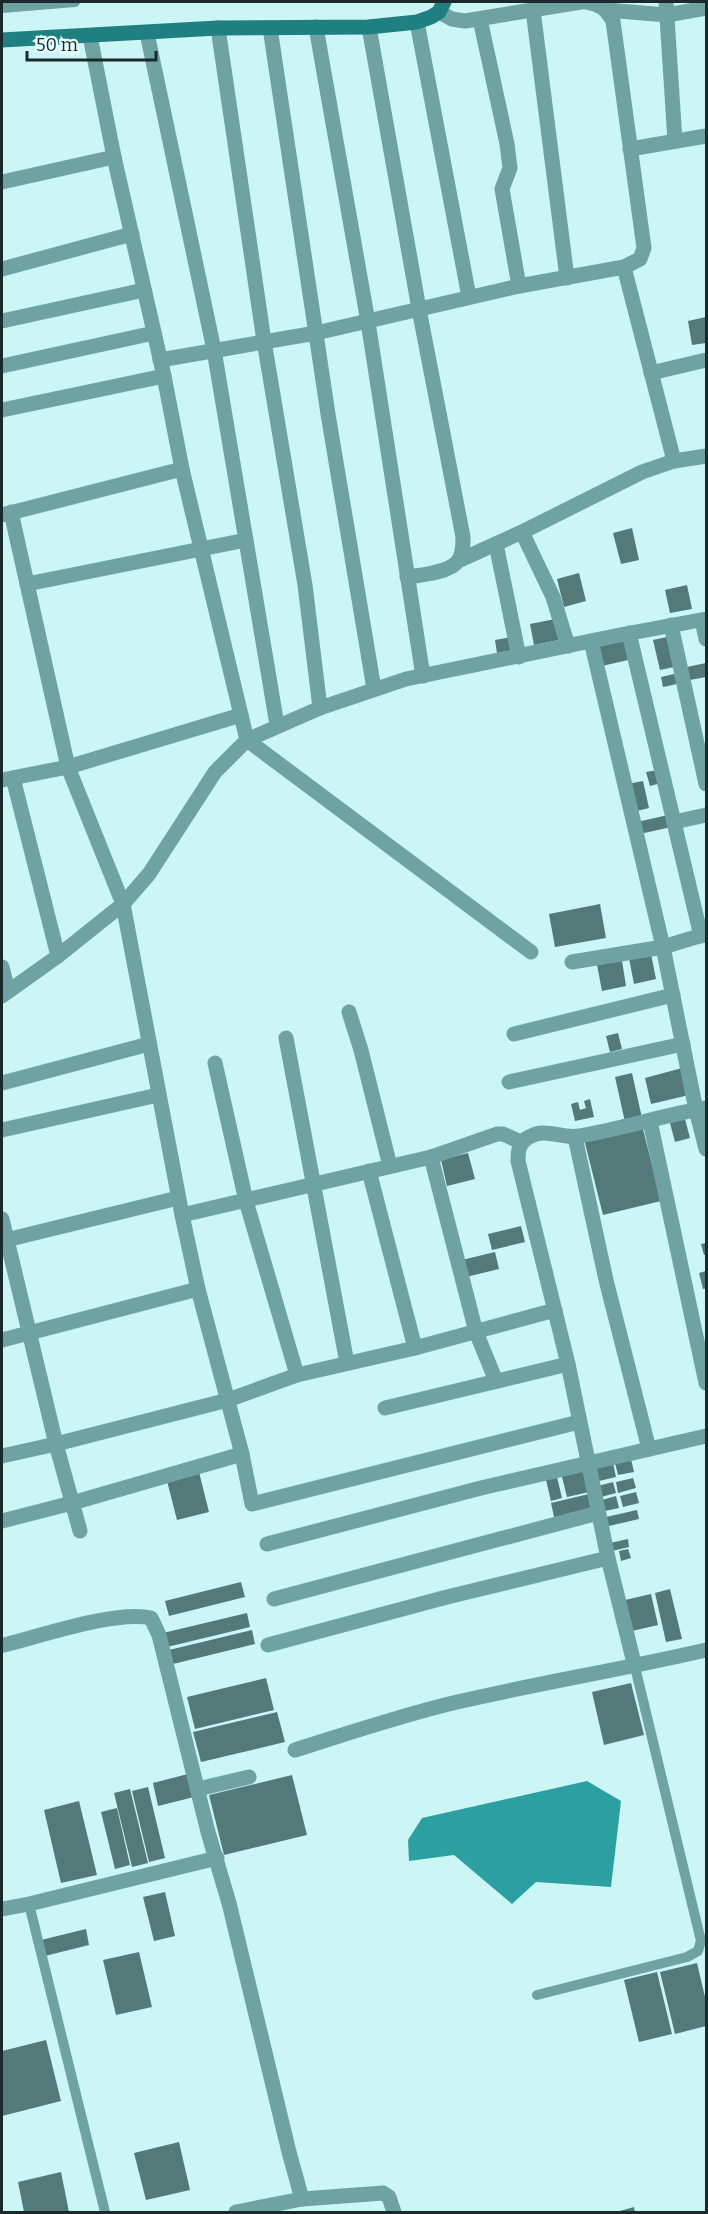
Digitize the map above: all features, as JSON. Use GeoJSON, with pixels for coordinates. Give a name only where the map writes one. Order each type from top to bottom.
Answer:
{"type":"FeatureCollection","features":[{"type":"Feature","properties":{"kind":"street"},"geometry":{"type":"LineString","coordinates":[[2,40],[218,28],[369,27],[417,21],[431,17],[442,7],[452,19],[465,21],[584,2],[597,4],[607,10],[614,21],[644,248],[640,260],[624,267],[519,286],[316,333],[160,360]]}},
{"type":"Feature","properties":{"kind":"street"},"geometry":{"type":"LineString","coordinates":[[666,8],[675,141]]}},
{"type":"Feature","properties":{"kind":"street"},"geometry":{"type":"LineString","coordinates":[[607,10],[706,8]]}},
{"type":"Feature","properties":{"kind":"street"},"geometry":{"type":"LineString","coordinates":[[532,10],[567,278]]}},
{"type":"Feature","properties":{"kind":"street"},"geometry":{"type":"LineString","coordinates":[[480,19],[507,144],[510,168],[502,189],[519,286]]}},
{"type":"Feature","properties":{"kind":"street"},"geometry":{"type":"LineString","coordinates":[[417,21],[470,297]]}},
{"type":"Feature","properties":{"kind":"street"},"geometry":{"type":"LineString","coordinates":[[316,27],[368,322],[423,676]]}},
{"type":"Feature","properties":{"kind":"street"},"geometry":{"type":"LineString","coordinates":[[369,27],[419,309],[463,537],[458,561]]}},
{"type":"Feature","properties":{"kind":"street"},"geometry":{"type":"LineString","coordinates":[[218,28],[264,341],[305,585],[320,708]]}},
{"type":"Feature","properties":{"kind":"street"},"geometry":{"type":"LineString","coordinates":[[270,28],[316,333],[374,689]]}},
{"type":"Feature","properties":{"kind":"street"},"geometry":{"type":"LineString","coordinates":[[147,33],[214,350],[277,725]]}},
{"type":"Feature","properties":{"kind":"street"},"geometry":{"type":"LineString","coordinates":[[90,36],[182,469],[247,740],[531,952]]}},
{"type":"Feature","properties":{"kind":"street"},"geometry":{"type":"LineString","coordinates":[[630,149],[706,136]]}},
{"type":"Feature","properties":{"kind":"street"},"geometry":{"type":"LineString","coordinates":[[2,182],[114,157]]}},
{"type":"Feature","properties":{"kind":"street"},"geometry":{"type":"LineString","coordinates":[[2,268],[132,234]]}},
{"type":"Feature","properties":{"kind":"street"},"geometry":{"type":"LineString","coordinates":[[624,267],[674,461]]}},
{"type":"Feature","properties":{"kind":"street"},"geometry":{"type":"LineString","coordinates":[[2,321],[144,290]]}},
{"type":"Feature","properties":{"kind":"street"},"geometry":{"type":"LineString","coordinates":[[2,366],[154,333]]}},
{"type":"Feature","properties":{"kind":"street"},"geometry":{"type":"LineString","coordinates":[[651,373],[706,360]]}},
{"type":"Feature","properties":{"kind":"street"},"geometry":{"type":"LineString","coordinates":[[2,410],[164,376]]}},
{"type":"Feature","properties":{"kind":"street"},"geometry":{"type":"LineString","coordinates":[[407,577],[431,574],[450,567],[458,561],[642,472],[674,461],[706,456]]}},
{"type":"Feature","properties":{"kind":"street"},"geometry":{"type":"LineString","coordinates":[[182,469],[6,513],[27,584],[68,766],[123,904],[178,1198],[198,1289],[242,1454],[252,1504],[579,1422]]}},
{"type":"Feature","properties":{"kind":"street"},"geometry":{"type":"LineString","coordinates":[[522,532],[553,597],[568,646]]}},
{"type":"Feature","properties":{"kind":"street"},"geometry":{"type":"LineString","coordinates":[[27,584],[246,540]]}},
{"type":"Feature","properties":{"kind":"street"},"geometry":{"type":"LineString","coordinates":[[496,544],[519,657]]}},
{"type":"Feature","properties":{"kind":"street"},"geometry":{"type":"LineString","coordinates":[[2,967],[5,993],[58,956],[123,904],[149,874],[215,772],[247,740],[277,725],[374,689],[423,676],[629,633],[704,620],[706,639]]}},
{"type":"Feature","properties":{"kind":"street"},"geometry":{"type":"LineString","coordinates":[[671,625],[706,784]]}},
{"type":"Feature","properties":{"kind":"street"},"geometry":{"type":"LineString","coordinates":[[572,962],[663,947],[704,935],[674,822],[629,633]]}},
{"type":"Feature","properties":{"kind":"street"},"geometry":{"type":"LineString","coordinates":[[591,641],[663,947],[683,1044],[701,1109],[706,1149]]}},
{"type":"Feature","properties":{"kind":"street"},"geometry":{"type":"LineString","coordinates":[[58,956],[7,779],[68,766],[241,715]]}},
{"type":"Feature","properties":{"kind":"street"},"geometry":{"type":"LineString","coordinates":[[674,822],[706,815]]}},
{"type":"Feature","properties":{"kind":"street"},"geometry":{"type":"LineString","coordinates":[[514,1034],[673,995]]}},
{"type":"Feature","properties":{"kind":"street"},"geometry":{"type":"LineString","coordinates":[[349,1012],[361,1050],[390,1166]]}},
{"type":"Feature","properties":{"kind":"street"},"geometry":{"type":"LineString","coordinates":[[286,1038],[347,1363]]}},
{"type":"Feature","properties":{"kind":"street"},"geometry":{"type":"LineString","coordinates":[[2,1083],[149,1044]]}},
{"type":"Feature","properties":{"kind":"street"},"geometry":{"type":"LineString","coordinates":[[509,1082],[683,1044]]}},
{"type":"Feature","properties":{"kind":"street"},"geometry":{"type":"LineString","coordinates":[[215,1063],[246,1201],[297,1375]]}},
{"type":"Feature","properties":{"kind":"street"},"geometry":{"type":"LineString","coordinates":[[2,1130],[158,1095]]}},
{"type":"Feature","properties":{"kind":"street"},"geometry":{"type":"LineString","coordinates":[[635,1667],[598,1513],[568,1364],[518,1161],[521,1142],[542,1131],[575,1137],[701,1109]]}},
{"type":"Feature","properties":{"kind":"street"},"geometry":{"type":"LineString","coordinates":[[650,1121],[706,1383]]}},
{"type":"Feature","properties":{"kind":"street"},"geometry":{"type":"LineString","coordinates":[[182,1215],[431,1157],[497,1134],[503,1134],[521,1142]]}},
{"type":"Feature","properties":{"kind":"street"},"geometry":{"type":"LineString","coordinates":[[575,1137],[606,1280],[649,1449]]}},
{"type":"Feature","properties":{"kind":"street"},"geometry":{"type":"LineString","coordinates":[[431,1157],[476,1332],[496,1381]]}},
{"type":"Feature","properties":{"kind":"street"},"geometry":{"type":"LineString","coordinates":[[369,1171],[416,1348]]}},
{"type":"Feature","properties":{"kind":"street"},"geometry":{"type":"LineString","coordinates":[[4,1241],[178,1198]]}},
{"type":"Feature","properties":{"kind":"street"},"geometry":{"type":"LineString","coordinates":[[2,1219],[4,1241],[80,1531]]}},
{"type":"Feature","properties":{"kind":"street"},"geometry":{"type":"LineString","coordinates":[[2,1340],[198,1289]]}},
{"type":"Feature","properties":{"kind":"street"},"geometry":{"type":"LineString","coordinates":[[2,1455],[56,1444],[228,1401],[297,1375],[416,1348],[555,1310]]}},
{"type":"Feature","properties":{"kind":"street"},"geometry":{"type":"LineString","coordinates":[[385,1408],[568,1364]]}},
{"type":"Feature","properties":{"kind":"street"},"geometry":{"type":"LineString","coordinates":[[267,1544],[481,1488],[706,1436]]}},
{"type":"Feature","properties":{"kind":"street"},"geometry":{"type":"LineString","coordinates":[[2,1521],[242,1454]]}},
{"type":"Feature","properties":{"kind":"street"},"geometry":{"type":"LineString","coordinates":[[274,1599],[598,1513]]}},
{"type":"Feature","properties":{"kind":"street"},"geometry":{"type":"LineString","coordinates":[[268,1645],[447,1597],[608,1558]]}},
{"type":"Feature","properties":{"kind":"street"},"geometry":{"type":"LineString","coordinates":[[4,1645],[104,1620],[129,1616],[151,1618],[159,1635],[217,1858],[302,2199]]}},
{"type":"Feature","properties":{"kind":"street"},"geometry":{"type":"LineString","coordinates":[[295,1750],[409,1714],[458,1702],[635,1667],[706,1650]]}},
{"type":"Feature","properties":{"kind":"street"},"geometry":{"type":"LineString","coordinates":[[198,1789],[249,1777]]}},
{"type":"Feature","properties":{"kind":"street"},"geometry":{"type":"LineString","coordinates":[[2,1909],[217,1858]]}},
{"type":"Feature","properties":{"kind":"street"},"geometry":{"type":"LineString","coordinates":[[237,2212],[302,2199],[383,2193],[389,2197],[394,2212]]}},
{"type":"Feature","properties":{"kind":"lane"},"geometry":{"type":"LineString","coordinates":[[2,9],[75,2]]}},
{"type":"Feature","properties":{"kind":"lane"},"geometry":{"type":"LineString","coordinates":[[537,1995],[687,1957],[698,1952],[701,1941],[635,1667]]}},
{"type":"Feature","properties":{"kind":"lane"},"geometry":{"type":"LineString","coordinates":[[29,1904],[105,2212]]}},
{"type":"Feature","properties":{"kind":"water"},"geometry":{"type":"Polygon","coordinates":[[[587,1781],[621,1801],[611,1887],[536,1882],[512,1904],[454,1855],[409,1861],[408,1840],[422,1818],[587,1781]]]}},
{"type":"Feature","properties":{"kind":"building"},"geometry":{"type":"Polygon","coordinates":[[[706,317],[706,343],[692,345],[688,321],[706,317]]]}},
{"type":"Feature","properties":{"kind":"building"},"geometry":{"type":"Polygon","coordinates":[[[632,528],[639,560],[621,564],[613,533],[632,528]]]}},
{"type":"Feature","properties":{"kind":"building"},"geometry":{"type":"Polygon","coordinates":[[[579,573],[586,601],[564,607],[557,579],[579,573]]]}},
{"type":"Feature","properties":{"kind":"building"},"geometry":{"type":"Polygon","coordinates":[[[687,585],[692,609],[670,613],[665,590],[687,585]]]}},
{"type":"Feature","properties":{"kind":"building"},"geometry":{"type":"Polygon","coordinates":[[[555,619],[559,640],[534,645],[530,624],[555,619]]]}},
{"type":"Feature","properties":{"kind":"building"},"geometry":{"type":"Polygon","coordinates":[[[511,637],[514,650],[497,653],[495,640],[511,637]]]}},
{"type":"Feature","properties":{"kind":"building"},"geometry":{"type":"Polygon","coordinates":[[[623,637],[628,660],[602,666],[597,644],[623,637]]]}},
{"type":"Feature","properties":{"kind":"building"},"geometry":{"type":"Polygon","coordinates":[[[667,637],[674,667],[660,670],[653,640],[667,637]]]}},
{"type":"Feature","properties":{"kind":"building"},"geometry":{"type":"Polygon","coordinates":[[[706,663],[706,677],[685,681],[682,668],[706,663]]]}},
{"type":"Feature","properties":{"kind":"building"},"geometry":{"type":"Polygon","coordinates":[[[674,674],[677,684],[663,687],[661,677],[674,674]]]}},
{"type":"Feature","properties":{"kind":"building"},"geometry":{"type":"Polygon","coordinates":[[[658,770],[661,783],[650,786],[646,772],[658,770]]]}},
{"type":"Feature","properties":{"kind":"building"},"geometry":{"type":"Polygon","coordinates":[[[643,781],[649,808],[633,812],[627,784],[643,781]]]}},
{"type":"Feature","properties":{"kind":"building"},"geometry":{"type":"Polygon","coordinates":[[[668,815],[671,827],[640,834],[637,822],[668,815]]]}},
{"type":"Feature","properties":{"kind":"building"},"geometry":{"type":"Polygon","coordinates":[[[600,904],[606,938],[555,947],[549,914],[600,904]]]}},
{"type":"Feature","properties":{"kind":"building"},"geometry":{"type":"Polygon","coordinates":[[[651,954],[656,979],[634,984],[629,958],[651,954]]]}},
{"type":"Feature","properties":{"kind":"building"},"geometry":{"type":"Polygon","coordinates":[[[622,961],[626,986],[602,991],[597,965],[622,961]]]}},
{"type":"Feature","properties":{"kind":"building"},"geometry":{"type":"Polygon","coordinates":[[[618,1033],[622,1049],[610,1052],[606,1036],[618,1033]]]}},
{"type":"Feature","properties":{"kind":"building"},"geometry":{"type":"Polygon","coordinates":[[[682,1068],[689,1095],[651,1104],[645,1078],[682,1068]]]}},
{"type":"Feature","properties":{"kind":"building"},"geometry":{"type":"Polygon","coordinates":[[[632,1073],[642,1118],[625,1122],[615,1077],[632,1073]]]}},
{"type":"Feature","properties":{"kind":"building"},"geometry":{"type":"Polygon","coordinates":[[[590,1099],[594,1117],[575,1121],[571,1104],[578,1102],[580,1110],[586,1108],[584,1101],[590,1099]]]}},
{"type":"Feature","properties":{"kind":"building"},"geometry":{"type":"Polygon","coordinates":[[[685,1119],[690,1138],[675,1142],[670,1123],[685,1119]]]}},
{"type":"Feature","properties":{"kind":"building"},"geometry":{"type":"Polygon","coordinates":[[[642,1125],[661,1201],[603,1215],[584,1139],[642,1125]]]}},
{"type":"Feature","properties":{"kind":"building"},"geometry":{"type":"Polygon","coordinates":[[[468,1153],[475,1179],[447,1186],[441,1160],[468,1153]]]}},
{"type":"Feature","properties":{"kind":"building"},"geometry":{"type":"Polygon","coordinates":[[[521,1226],[525,1242],[492,1250],[488,1234],[521,1226]]]}},
{"type":"Feature","properties":{"kind":"building"},"geometry":{"type":"Polygon","coordinates":[[[706,1243],[706,1254],[704,1255],[701,1244],[706,1243]]]}},
{"type":"Feature","properties":{"kind":"building"},"geometry":{"type":"Polygon","coordinates":[[[495,1252],[499,1269],[466,1277],[462,1260],[495,1252]]]}},
{"type":"Feature","properties":{"kind":"building"},"geometry":{"type":"Polygon","coordinates":[[[706,1271],[706,1288],[703,1289],[699,1273],[706,1271]]]}},
{"type":"Feature","properties":{"kind":"building"},"geometry":{"type":"Polygon","coordinates":[[[631,1459],[634,1472],[618,1475],[615,1463],[631,1459]]]}},
{"type":"Feature","properties":{"kind":"building"},"geometry":{"type":"Polygon","coordinates":[[[613,1463],[616,1477],[599,1481],[596,1467],[613,1463]]]}},
{"type":"Feature","properties":{"kind":"building"},"geometry":{"type":"Polygon","coordinates":[[[584,1468],[589,1492],[567,1497],[561,1473],[584,1468]]]}},
{"type":"Feature","properties":{"kind":"building"},"geometry":{"type":"Polygon","coordinates":[[[199,1472],[209,1512],[177,1520],[167,1481],[199,1472]]]}},
{"type":"Feature","properties":{"kind":"building"},"geometry":{"type":"Polygon","coordinates":[[[557,1477],[562,1498],[551,1501],[546,1480],[557,1477]]]}},
{"type":"Feature","properties":{"kind":"building"},"geometry":{"type":"Polygon","coordinates":[[[633,1478],[636,1488],[618,1493],[616,1482],[633,1478]]]}},
{"type":"Feature","properties":{"kind":"building"},"geometry":{"type":"Polygon","coordinates":[[[613,1482],[616,1493],[601,1497],[598,1486],[613,1482]]]}},
{"type":"Feature","properties":{"kind":"building"},"geometry":{"type":"Polygon","coordinates":[[[636,1492],[639,1503],[623,1507],[620,1496],[636,1492]]]}},
{"type":"Feature","properties":{"kind":"building"},"geometry":{"type":"Polygon","coordinates":[[[589,1494],[593,1512],[555,1521],[551,1503],[589,1494]]]}},
{"type":"Feature","properties":{"kind":"building"},"geometry":{"type":"Polygon","coordinates":[[[616,1496],[619,1508],[605,1511],[602,1500],[616,1496]]]}},
{"type":"Feature","properties":{"kind":"building"},"geometry":{"type":"Polygon","coordinates":[[[637,1510],[639,1519],[609,1526],[606,1517],[637,1510]]]}},
{"type":"Feature","properties":{"kind":"building"},"geometry":{"type":"Polygon","coordinates":[[[628,1539],[629,1547],[612,1551],[610,1543],[628,1539]]]}},
{"type":"Feature","properties":{"kind":"building"},"geometry":{"type":"Polygon","coordinates":[[[628,1549],[631,1558],[621,1561],[619,1551],[628,1549]]]}},
{"type":"Feature","properties":{"kind":"building"},"geometry":{"type":"Polygon","coordinates":[[[241,1582],[245,1597],[169,1616],[165,1601],[241,1582]]]}},
{"type":"Feature","properties":{"kind":"building"},"geometry":{"type":"Polygon","coordinates":[[[670,1589],[682,1639],[666,1642],[655,1593],[670,1589]]]}},
{"type":"Feature","properties":{"kind":"building"},"geometry":{"type":"Polygon","coordinates":[[[651,1594],[658,1625],[632,1631],[625,1600],[651,1594]]]}},
{"type":"Feature","properties":{"kind":"building"},"geometry":{"type":"Polygon","coordinates":[[[247,1613],[250,1627],[167,1647],[163,1633],[247,1613]]]}},
{"type":"Feature","properties":{"kind":"building"},"geometry":{"type":"Polygon","coordinates":[[[252,1630],[255,1644],[173,1664],[169,1650],[252,1630]]]}},
{"type":"Feature","properties":{"kind":"building"},"geometry":{"type":"Polygon","coordinates":[[[266,1678],[274,1710],[195,1729],[187,1697],[266,1678]]]}},
{"type":"Feature","properties":{"kind":"building"},"geometry":{"type":"Polygon","coordinates":[[[631,1683],[644,1735],[604,1745],[592,1692],[631,1683]]]}},
{"type":"Feature","properties":{"kind":"building"},"geometry":{"type":"Polygon","coordinates":[[[277,1712],[285,1742],[201,1762],[193,1732],[277,1712]]]}},
{"type":"Feature","properties":{"kind":"building"},"geometry":{"type":"Polygon","coordinates":[[[188,1774],[194,1797],[158,1806],[153,1783],[188,1774]]]}},
{"type":"Feature","properties":{"kind":"building"},"geometry":{"type":"Polygon","coordinates":[[[292,1775],[307,1835],[224,1855],[209,1795],[292,1775]]]}},
{"type":"Feature","properties":{"kind":"building"},"geometry":{"type":"Polygon","coordinates":[[[148,1787],[165,1858],[149,1862],[132,1791],[148,1787]]]}},
{"type":"Feature","properties":{"kind":"building"},"geometry":{"type":"Polygon","coordinates":[[[130,1789],[148,1863],[132,1867],[114,1793],[130,1789]]]}},
{"type":"Feature","properties":{"kind":"building"},"geometry":{"type":"Polygon","coordinates":[[[79,1801],[97,1875],[61,1883],[44,1810],[79,1801]]]}},
{"type":"Feature","properties":{"kind":"building"},"geometry":{"type":"Polygon","coordinates":[[[117,1808],[130,1865],[115,1869],[101,1812],[117,1808]]]}},
{"type":"Feature","properties":{"kind":"building"},"geometry":{"type":"Polygon","coordinates":[[[165,1892],[175,1936],[154,1941],[143,1897],[165,1892]]]}},
{"type":"Feature","properties":{"kind":"building"},"geometry":{"type":"Polygon","coordinates":[[[86,1929],[89,1945],[45,1956],[41,1940],[86,1929]]]}},
{"type":"Feature","properties":{"kind":"building"},"geometry":{"type":"Polygon","coordinates":[[[139,1952],[152,2007],[116,2015],[103,1960],[139,1952]]]}},
{"type":"Feature","properties":{"kind":"building"},"geometry":{"type":"Polygon","coordinates":[[[697,1963],[706,2001],[706,2026],[675,2034],[660,1972],[697,1963]]]}},
{"type":"Feature","properties":{"kind":"building"},"geometry":{"type":"Polygon","coordinates":[[[657,1972],[672,2034],[639,2042],[624,1980],[657,1972]]]}},
{"type":"Feature","properties":{"kind":"building"},"geometry":{"type":"Polygon","coordinates":[[[46,2040],[61,2101],[2,2116],[2,2051],[46,2040]]]}},
{"type":"Feature","properties":{"kind":"building"},"geometry":{"type":"Polygon","coordinates":[[[179,2142],[190,2190],[146,2200],[134,2153],[179,2142]]]}},
{"type":"Feature","properties":{"kind":"building"},"geometry":{"type":"Polygon","coordinates":[[[61,2172],[69,2212],[24,2212],[18,2182],[61,2172]]]}},
{"type":"Feature","properties":{"kind":"building"},"geometry":{"type":"Polygon","coordinates":[[[634,2207],[635,2212],[616,2212],[634,2207]]]}}]}
